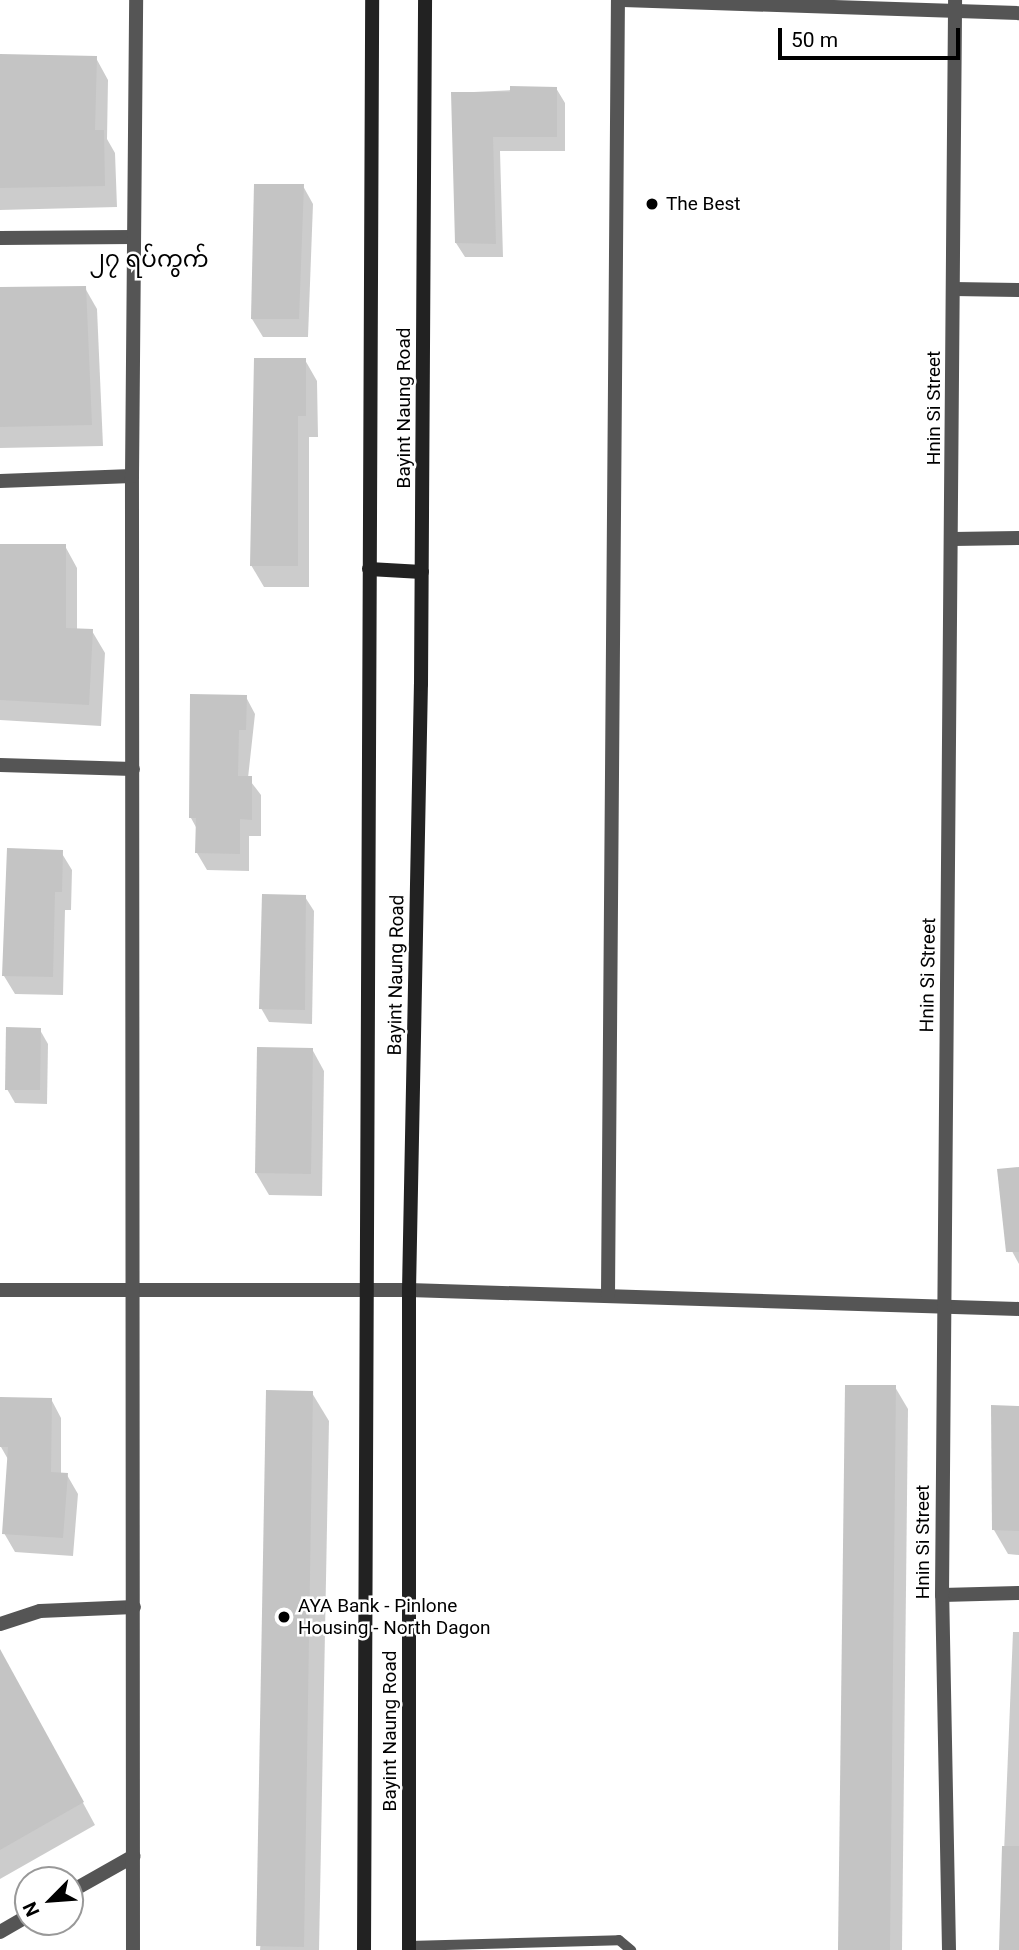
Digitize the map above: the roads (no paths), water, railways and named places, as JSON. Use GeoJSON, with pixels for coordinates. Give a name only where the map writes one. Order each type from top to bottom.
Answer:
{"type":"FeatureCollection","features":[{"type":"Feature","properties":{"kind":"main road","name":"Bayint Naung Road"},"geometry":{"type":"LineString","coordinates":[[364,1950],[364,1291],[372,0]]}},
{"type":"Feature","properties":{"kind":"main road","name":"Bayint Naung Road"},"geometry":{"type":"LineString","coordinates":[[409,1948],[409,1290],[422,572],[425,0]]}},
{"type":"Feature","properties":{"kind":"main road"},"geometry":{"type":"LineString","coordinates":[[369,569],[422,572]]}},
{"type":"Feature","properties":{"kind":"street"},"geometry":{"type":"LineString","coordinates":[[133,1950],[135,1288],[132,476],[136,0]]}},
{"type":"Feature","properties":{"kind":"street"},"geometry":{"type":"LineString","coordinates":[[608,1295],[621,0],[955,6],[1019,13]]}},
{"type":"Feature","properties":{"kind":"street","name":"Hnin Si Street"},"geometry":{"type":"LineString","coordinates":[[949,1950],[942,1595],[953,538],[955,6]]}},
{"type":"Feature","properties":{"kind":"street"},"geometry":{"type":"LineString","coordinates":[[0,238],[134,237]]}},
{"type":"Feature","properties":{"kind":"street"},"geometry":{"type":"LineString","coordinates":[[953,289],[1019,290]]}},
{"type":"Feature","properties":{"kind":"street"},"geometry":{"type":"LineString","coordinates":[[0,481],[132,476]]}},
{"type":"Feature","properties":{"kind":"street"},"geometry":{"type":"LineString","coordinates":[[953,538],[1019,538]]}},
{"type":"Feature","properties":{"kind":"street"},"geometry":{"type":"LineString","coordinates":[[0,765],[133,769]]}},
{"type":"Feature","properties":{"kind":"street"},"geometry":{"type":"LineString","coordinates":[[0,1290],[409,1290],[608,1295],[943,1310],[1019,1309]]}},
{"type":"Feature","properties":{"kind":"street"},"geometry":{"type":"LineString","coordinates":[[942,1595],[1019,1593]]}},
{"type":"Feature","properties":{"kind":"street"},"geometry":{"type":"LineString","coordinates":[[0,1624],[40,1611],[134,1607]]}},
{"type":"Feature","properties":{"kind":"street"},"geometry":{"type":"LineString","coordinates":[[84,1884],[134,1856]]}},
{"type":"Feature","properties":{"kind":"lane"},"geometry":{"type":"LineString","coordinates":[[409,1948],[619,1940],[631,1950]]}},
{"type":"Feature","properties":{"kind":"place","name":"The Best"},"geometry":{"type":"Point","coordinates":[652,204]}},
{"type":"Feature","properties":{"kind":"place","name":"AYA Bank - Pinlone Housing - North Dagon"},"geometry":{"type":"Point","coordinates":[284,1617]}},
{"type":"Feature","properties":{"kind":"district","name":"၂၇ ရပ်ကွက်"},"geometry":{"type":"Point","coordinates":[149,260]}}]}
